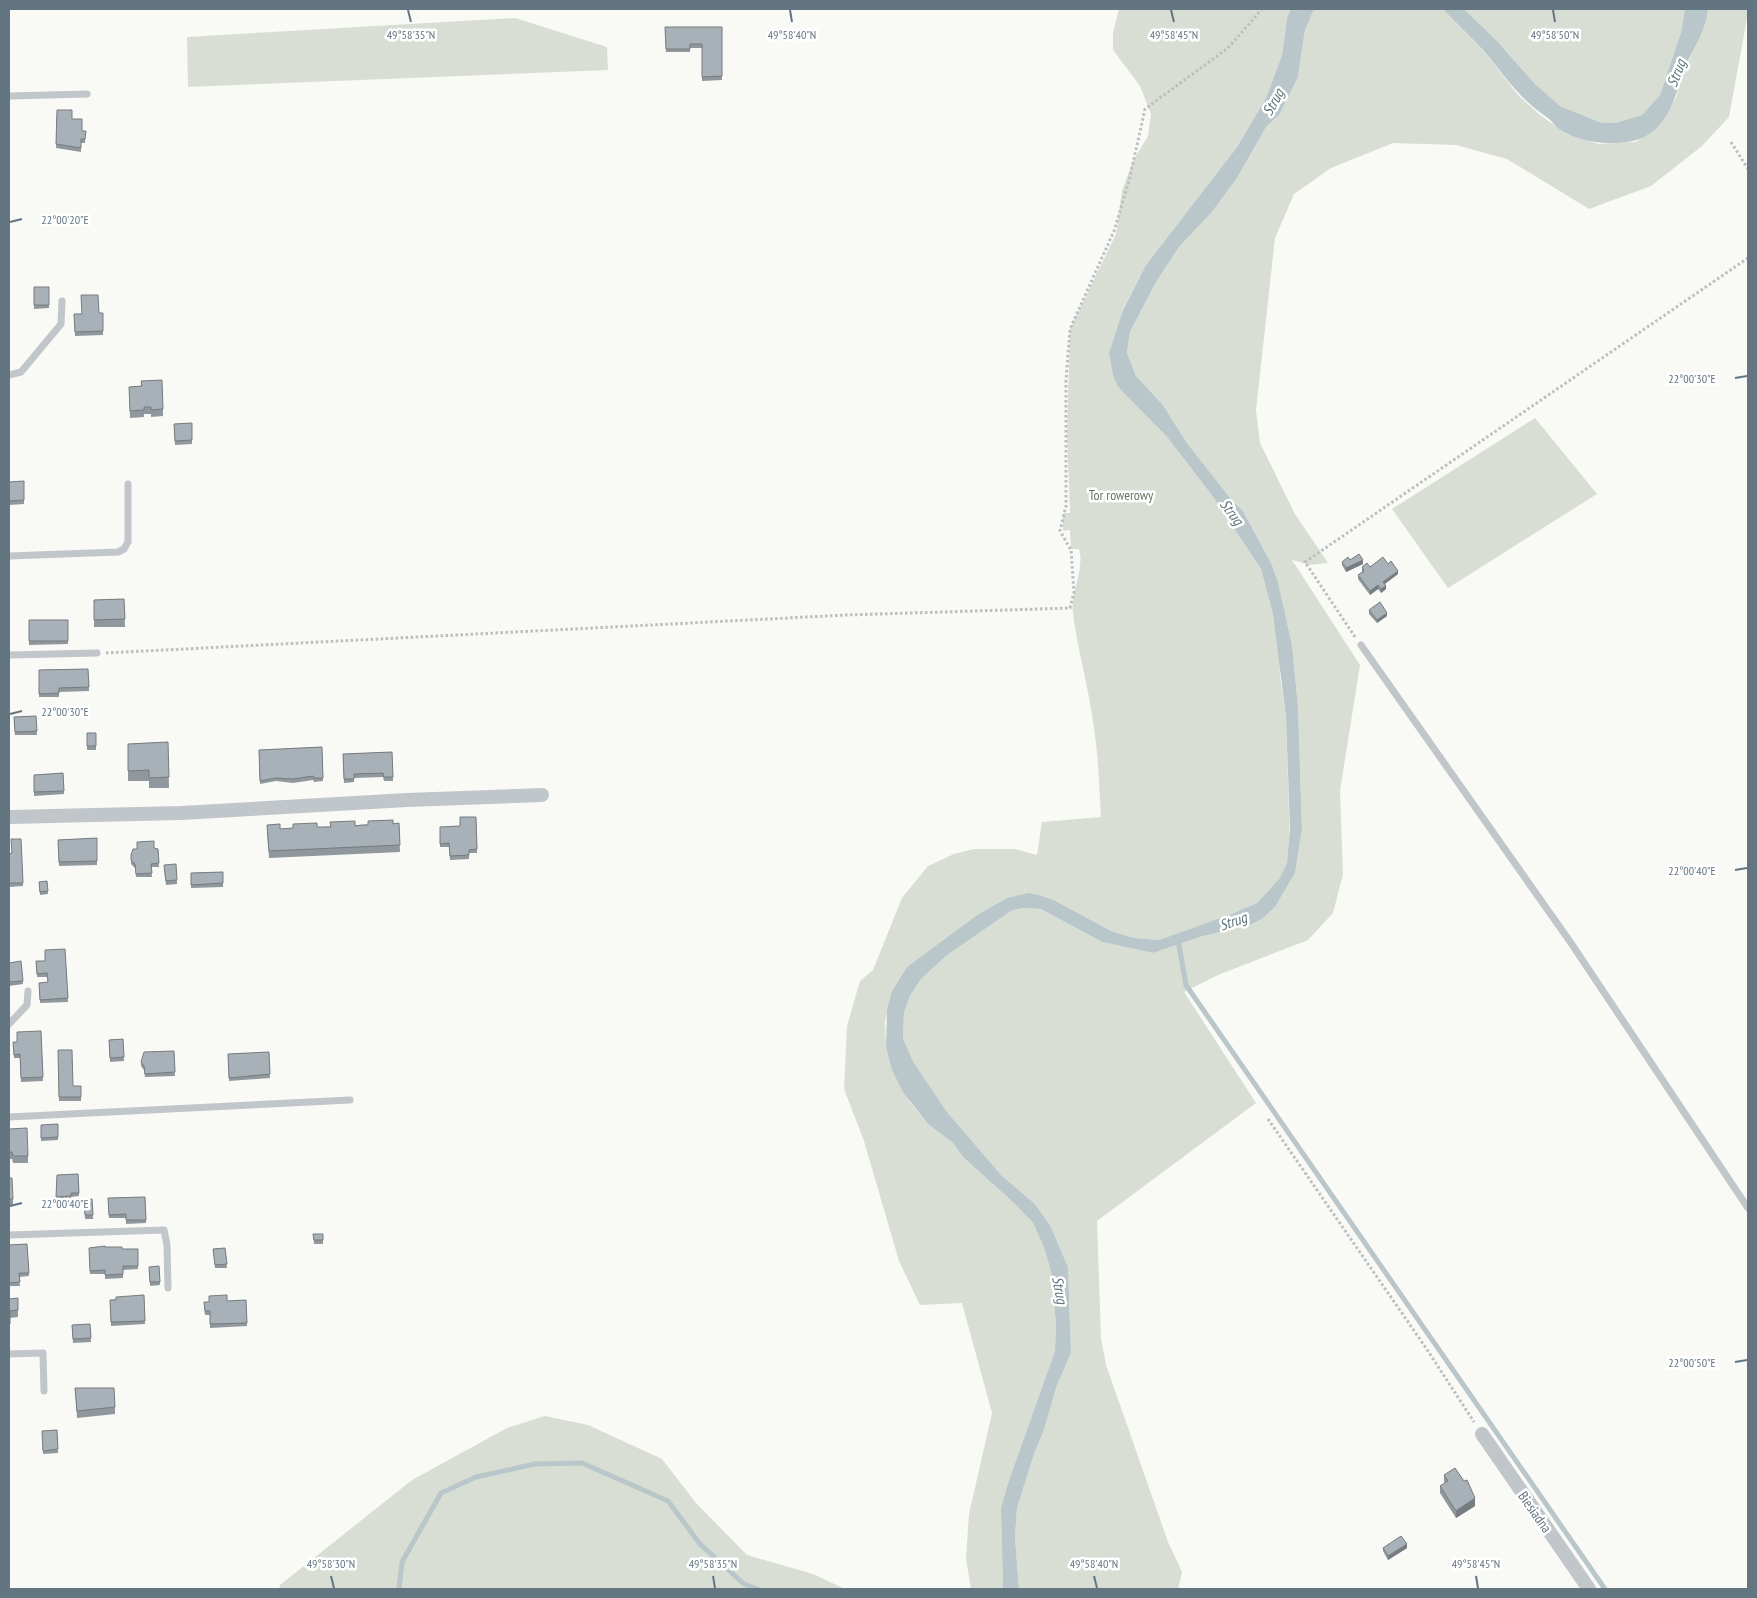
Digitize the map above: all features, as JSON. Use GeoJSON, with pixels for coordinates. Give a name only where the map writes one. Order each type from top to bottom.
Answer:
{"type":"FeatureCollection","features":[{"type":"Feature","properties":{"kind":"street"},"geometry":{"type":"LineString","coordinates":[[9,817],[181,813],[407,800],[542,795]]}},
{"type":"Feature","properties":{"kind":"street","name":"Biesiadna"},"geometry":{"type":"LineString","coordinates":[[1482,1434],[1589,1589]]}},
{"type":"Feature","properties":{"kind":"lane"},"geometry":{"type":"LineString","coordinates":[[9,96],[87,94]]}},
{"type":"Feature","properties":{"kind":"lane"},"geometry":{"type":"LineString","coordinates":[[9,375],[21,372],[61,324],[62,301]]}},
{"type":"Feature","properties":{"kind":"lane"},"geometry":{"type":"LineString","coordinates":[[9,556],[118,552],[124,549],[128,542],[128,484]]}},
{"type":"Feature","properties":{"kind":"lane"},"geometry":{"type":"LineString","coordinates":[[1361,645],[1571,943],[1748,1208]]}},
{"type":"Feature","properties":{"kind":"lane"},"geometry":{"type":"LineString","coordinates":[[9,655],[98,654]]}},
{"type":"Feature","properties":{"kind":"lane"},"geometry":{"type":"LineString","coordinates":[[9,1024],[27,1006],[28,991]]}},
{"type":"Feature","properties":{"kind":"lane"},"geometry":{"type":"LineString","coordinates":[[9,1117],[350,1100]]}},
{"type":"Feature","properties":{"kind":"lane"},"geometry":{"type":"LineString","coordinates":[[9,1235],[164,1230],[167,1245],[168,1288]]}},
{"type":"Feature","properties":{"kind":"lane"},"geometry":{"type":"LineString","coordinates":[[9,1354],[43,1353],[44,1391]]}},
{"type":"Feature","properties":{"kind":"path"},"geometry":{"type":"LineString","coordinates":[[98,654],[369,638],[846,615],[1070,608],[1074,593],[1071,550],[1060,531],[1066,506],[1066,380],[1070,329],[1114,231],[1129,182],[1145,110],[1228,48],[1262,9]]}},
{"type":"Feature","properties":{"kind":"path"},"geometry":{"type":"LineString","coordinates":[[1731,142],[1748,169]]}},
{"type":"Feature","properties":{"kind":"path"},"geometry":{"type":"LineString","coordinates":[[1361,645],[1305,562],[1748,258]]}},
{"type":"Feature","properties":{"kind":"path"},"geometry":{"type":"LineString","coordinates":[[1268,1119],[1426,1348],[1482,1434]]}},
{"type":"Feature","properties":{"kind":"green space","name":"Tor rowerowy"},"geometry":{"type":"Polygon","coordinates":[[[1119,9],[1291,9],[1287,18],[1282,55],[1266,98],[1237,147],[1146,265],[1122,311],[1109,353],[1113,376],[1118,387],[1167,437],[1211,494],[1261,569],[1273,614],[1286,717],[1290,846],[1287,863],[1279,879],[1257,903],[1232,915],[1159,940],[1134,938],[1111,931],[1054,900],[1039,895],[952,935],[907,967],[892,989],[885,1022],[886,1047],[910,1102],[928,1124],[953,1143],[963,1157],[1033,1223],[1043,1245],[1051,1271],[1056,1323],[1055,1351],[1008,1483],[1001,1508],[1003,1589],[971,1589],[966,1559],[969,1514],[992,1413],[962,1303],[920,1305],[899,1261],[864,1141],[844,1089],[847,1026],[860,981],[873,970],[902,898],[928,866],[954,854],[974,849],[1015,849],[1037,855],[1042,822],[1101,817],[1094,727],[1073,613],[1080,565],[1079,549],[1071,549],[1070,530],[1063,531],[1063,513],[1070,513],[1067,434],[1070,329],[1116,234],[1122,191],[1133,161],[1148,136],[1151,114],[1140,86],[1113,50],[1113,33],[1119,9]]]}},
{"type":"Feature","properties":{"kind":"green space"},"geometry":{"type":"Polygon","coordinates":[[[1314,9],[1443,9],[1474,39],[1518,95],[1540,115],[1567,134],[1599,144],[1635,142],[1648,134],[1676,98],[1682,75],[1704,27],[1708,9],[1748,9],[1748,13],[1729,117],[1702,146],[1651,186],[1589,209],[1507,159],[1456,145],[1393,143],[1331,168],[1294,194],[1275,238],[1256,410],[1260,443],[1295,514],[1328,563],[1310,565],[1292,560],[1360,665],[1340,791],[1343,874],[1333,913],[1308,940],[1218,975],[1184,992],[1256,1103],[1097,1221],[1101,1338],[1106,1365],[1168,1542],[1182,1572],[1178,1589],[1019,1589],[1015,1538],[1017,1508],[1035,1451],[1043,1433],[1057,1385],[1071,1353],[1068,1267],[1050,1225],[1034,1203],[1002,1176],[947,1112],[914,1063],[903,1039],[904,1013],[910,996],[921,979],[946,956],[1011,911],[1022,908],[1041,909],[1102,942],[1153,953],[1203,936],[1250,925],[1262,919],[1275,907],[1295,873],[1302,829],[1298,707],[1292,645],[1278,582],[1272,565],[1243,511],[1230,498],[1187,443],[1163,405],[1136,376],[1127,353],[1130,332],[1156,282],[1179,247],[1212,212],[1237,178],[1266,127],[1279,115],[1298,77],[1305,30],[1314,9]]]}},
{"type":"Feature","properties":{"kind":"green space"},"geometry":{"type":"Polygon","coordinates":[[[1464,9],[1685,9],[1681,32],[1660,95],[1642,115],[1615,123],[1602,123],[1560,106],[1535,84],[1496,40],[1464,9]]]}},
{"type":"Feature","properties":{"kind":"green space"},"geometry":{"type":"Polygon","coordinates":[[[515,18],[607,47],[608,70],[188,87],[187,37],[515,18]]]}},
{"type":"Feature","properties":{"kind":"green space"},"geometry":{"type":"Polygon","coordinates":[[[1535,418],[1597,494],[1448,588],[1392,509],[1535,418]]]}},
{"type":"Feature","properties":{"kind":"green space"},"geometry":{"type":"Polygon","coordinates":[[[545,1416],[588,1425],[662,1459],[696,1503],[747,1555],[813,1574],[845,1589],[279,1589],[280,1585],[412,1480],[507,1428],[545,1416]]]}},
{"type":"Feature","properties":{"kind":"water","name":"Strug"},"geometry":{"type":"Polygon","coordinates":[[[1291,9],[1314,9],[1305,30],[1298,77],[1279,115],[1266,127],[1237,178],[1212,212],[1179,247],[1156,282],[1130,332],[1127,353],[1136,376],[1163,405],[1187,443],[1230,498],[1243,511],[1272,565],[1278,582],[1292,645],[1298,707],[1302,829],[1295,873],[1275,907],[1262,919],[1250,925],[1203,936],[1153,953],[1102,942],[1041,909],[1022,908],[1011,911],[946,956],[921,979],[910,996],[904,1013],[903,1039],[914,1063],[947,1112],[1002,1176],[1034,1203],[1050,1225],[1068,1267],[1071,1353],[1057,1385],[1043,1433],[1035,1451],[1017,1508],[1015,1538],[1019,1589],[1003,1589],[1001,1508],[1008,1483],[1055,1351],[1056,1323],[1051,1271],[1043,1245],[1033,1223],[963,1157],[953,1143],[928,1124],[903,1092],[892,1070],[886,1047],[887,1010],[892,990],[907,967],[976,916],[1007,898],[1029,893],[1039,895],[1054,900],[1111,931],[1134,938],[1159,940],[1257,903],[1279,879],[1287,863],[1290,831],[1286,717],[1273,614],[1261,569],[1211,494],[1167,437],[1118,387],[1113,376],[1109,353],[1122,312],[1146,265],[1237,147],[1266,98],[1282,55],[1287,18],[1291,9]]]}},
{"type":"Feature","properties":{"kind":"water","name":"Strug"},"geometry":{"type":"Polygon","coordinates":[[[1443,9],[1464,9],[1496,40],[1535,84],[1560,106],[1602,123],[1615,123],[1642,115],[1660,95],[1681,32],[1685,9],[1708,9],[1701,35],[1685,68],[1673,102],[1662,123],[1644,137],[1632,141],[1609,143],[1580,139],[1559,129],[1520,95],[1478,45],[1443,9]]]}},
{"type":"Feature","properties":{"kind":"building"},"geometry":{"type":"Polygon","coordinates":[[[665,27],[722,27],[722,76],[702,77],[702,44],[690,44],[690,49],[666,49],[665,27]]]}},
{"type":"Feature","properties":{"kind":"building"},"geometry":{"type":"Polygon","coordinates":[[[57,110],[72,110],[72,119],[82,119],[82,131],[86,131],[85,139],[81,139],[81,148],[56,144],[57,110]]]}},
{"type":"Feature","properties":{"kind":"building"},"geometry":{"type":"Polygon","coordinates":[[[34,287],[49,287],[49,305],[34,305],[34,287]]]}},
{"type":"Feature","properties":{"kind":"building"},"geometry":{"type":"Polygon","coordinates":[[[81,295],[98,295],[99,313],[103,313],[103,331],[75,332],[74,314],[82,314],[81,295]]]}},
{"type":"Feature","properties":{"kind":"building"},"geometry":{"type":"Polygon","coordinates":[[[162,380],[163,409],[151,410],[151,407],[144,407],[144,410],[130,411],[129,387],[142,386],[141,381],[162,380]]]}},
{"type":"Feature","properties":{"kind":"building"},"geometry":{"type":"Polygon","coordinates":[[[192,423],[192,440],[175,441],[174,424],[192,423]]]}},
{"type":"Feature","properties":{"kind":"building"},"geometry":{"type":"Polygon","coordinates":[[[24,481],[24,500],[9,501],[9,482],[24,481]]]}},
{"type":"Feature","properties":{"kind":"building"},"geometry":{"type":"Polygon","coordinates":[[[1359,554],[1363,560],[1346,568],[1342,562],[1348,557],[1350,560],[1359,554]]]}},
{"type":"Feature","properties":{"kind":"building"},"geometry":{"type":"Polygon","coordinates":[[[1383,557],[1388,564],[1391,561],[1398,571],[1383,582],[1386,586],[1381,589],[1378,585],[1370,591],[1358,575],[1364,571],[1362,567],[1367,563],[1370,567],[1383,557]]]}},
{"type":"Feature","properties":{"kind":"building"},"geometry":{"type":"Polygon","coordinates":[[[124,599],[125,619],[94,620],[94,600],[124,599]]]}},
{"type":"Feature","properties":{"kind":"building"},"geometry":{"type":"Polygon","coordinates":[[[1380,602],[1387,613],[1377,620],[1369,610],[1380,602]]]}},
{"type":"Feature","properties":{"kind":"building"},"geometry":{"type":"Polygon","coordinates":[[[29,620],[68,620],[68,641],[29,641],[29,620]]]}},
{"type":"Feature","properties":{"kind":"building"},"geometry":{"type":"Polygon","coordinates":[[[88,669],[89,687],[59,688],[59,693],[39,694],[39,670],[88,669]]]}},
{"type":"Feature","properties":{"kind":"building"},"geometry":{"type":"Polygon","coordinates":[[[36,716],[37,731],[15,732],[14,717],[36,716]]]}},
{"type":"Feature","properties":{"kind":"building"},"geometry":{"type":"Polygon","coordinates":[[[87,733],[96,733],[96,746],[87,746],[87,733]]]}},
{"type":"Feature","properties":{"kind":"building"},"geometry":{"type":"Polygon","coordinates":[[[168,742],[169,777],[149,778],[149,770],[128,771],[128,744],[168,742]]]}},
{"type":"Feature","properties":{"kind":"building"},"geometry":{"type":"Polygon","coordinates":[[[322,747],[323,778],[314,778],[313,776],[260,781],[259,750],[322,747]]]}},
{"type":"Feature","properties":{"kind":"building"},"geometry":{"type":"Polygon","coordinates":[[[392,752],[393,777],[384,777],[383,773],[354,774],[354,779],[344,779],[343,754],[392,752]]]}},
{"type":"Feature","properties":{"kind":"building"},"geometry":{"type":"Polygon","coordinates":[[[63,773],[64,791],[34,792],[34,775],[63,773]]]}},
{"type":"Feature","properties":{"kind":"building"},"geometry":{"type":"Polygon","coordinates":[[[460,817],[476,817],[477,849],[469,850],[469,855],[450,856],[449,843],[440,844],[440,827],[460,826],[460,817]]]}},
{"type":"Feature","properties":{"kind":"building"},"geometry":{"type":"Polygon","coordinates":[[[393,820],[393,824],[399,823],[400,845],[269,851],[267,825],[280,824],[280,829],[293,828],[293,824],[317,823],[317,827],[331,827],[330,822],[355,821],[355,826],[368,825],[368,821],[393,820]]]}},
{"type":"Feature","properties":{"kind":"building"},"geometry":{"type":"Polygon","coordinates":[[[97,838],[97,861],[59,862],[58,840],[97,838]]]}},
{"type":"Feature","properties":{"kind":"building"},"geometry":{"type":"Polygon","coordinates":[[[11,839],[21,839],[23,883],[9,883],[9,854],[12,853],[11,839]]]}},
{"type":"Feature","properties":{"kind":"building"},"geometry":{"type":"Polygon","coordinates":[[[154,841],[154,848],[158,849],[159,863],[151,864],[152,873],[136,874],[135,864],[131,860],[133,849],[137,849],[137,842],[154,841]]]}},
{"type":"Feature","properties":{"kind":"building"},"geometry":{"type":"Polygon","coordinates":[[[176,864],[177,880],[166,881],[164,865],[176,864]]]}},
{"type":"Feature","properties":{"kind":"building"},"geometry":{"type":"Polygon","coordinates":[[[223,872],[223,883],[191,885],[191,873],[223,872]]]}},
{"type":"Feature","properties":{"kind":"building"},"geometry":{"type":"Polygon","coordinates":[[[47,881],[48,891],[40,892],[39,882],[47,881]]]}},
{"type":"Feature","properties":{"kind":"building"},"geometry":{"type":"Polygon","coordinates":[[[65,949],[68,998],[40,1000],[39,983],[48,982],[47,973],[37,974],[36,961],[45,961],[45,950],[65,949]]]}},
{"type":"Feature","properties":{"kind":"building"},"geometry":{"type":"Polygon","coordinates":[[[21,961],[23,981],[9,982],[9,963],[21,961]]]}},
{"type":"Feature","properties":{"kind":"building"},"geometry":{"type":"Polygon","coordinates":[[[41,1031],[43,1077],[21,1078],[20,1054],[14,1055],[13,1042],[17,1042],[17,1032],[41,1031]]]}},
{"type":"Feature","properties":{"kind":"building"},"geometry":{"type":"Polygon","coordinates":[[[123,1039],[124,1057],[110,1058],[109,1040],[123,1039]]]}},
{"type":"Feature","properties":{"kind":"building"},"geometry":{"type":"Polygon","coordinates":[[[58,1050],[72,1050],[73,1086],[81,1086],[81,1097],[59,1097],[58,1050]]]}},
{"type":"Feature","properties":{"kind":"building"},"geometry":{"type":"Polygon","coordinates":[[[174,1051],[175,1072],[145,1074],[144,1066],[141,1062],[144,1052],[174,1051]]]}},
{"type":"Feature","properties":{"kind":"building"},"geometry":{"type":"Polygon","coordinates":[[[269,1052],[270,1074],[229,1078],[228,1054],[269,1052]]]}},
{"type":"Feature","properties":{"kind":"building"},"geometry":{"type":"Polygon","coordinates":[[[58,1124],[58,1137],[41,1138],[41,1125],[58,1124]]]}},
{"type":"Feature","properties":{"kind":"building"},"geometry":{"type":"Polygon","coordinates":[[[27,1128],[28,1156],[13,1156],[12,1152],[9,1152],[9,1129],[27,1128]]]}},
{"type":"Feature","properties":{"kind":"building"},"geometry":{"type":"Polygon","coordinates":[[[78,1174],[79,1193],[71,1193],[71,1196],[56,1197],[57,1175],[78,1174]]]}},
{"type":"Feature","properties":{"kind":"building"},"geometry":{"type":"Polygon","coordinates":[[[9,1178],[12,1178],[13,1199],[9,1199],[9,1178]]]}},
{"type":"Feature","properties":{"kind":"building"},"geometry":{"type":"Polygon","coordinates":[[[145,1197],[146,1220],[126,1220],[126,1214],[109,1215],[108,1198],[145,1197]]]}},
{"type":"Feature","properties":{"kind":"building"},"geometry":{"type":"Polygon","coordinates":[[[92,1199],[93,1215],[85,1215],[84,1200],[92,1199]]]}},
{"type":"Feature","properties":{"kind":"building"},"geometry":{"type":"Polygon","coordinates":[[[313,1234],[323,1234],[323,1240],[314,1240],[313,1234]]]}},
{"type":"Feature","properties":{"kind":"building"},"geometry":{"type":"Polygon","coordinates":[[[27,1244],[29,1273],[19,1273],[20,1282],[9,1283],[9,1245],[27,1244]]]}},
{"type":"Feature","properties":{"kind":"building"},"geometry":{"type":"Polygon","coordinates":[[[105,1246],[138,1249],[138,1266],[123,1266],[123,1274],[105,1275],[105,1270],[90,1271],[89,1248],[105,1246]]]}},
{"type":"Feature","properties":{"kind":"building"},"geometry":{"type":"Polygon","coordinates":[[[225,1248],[227,1264],[215,1265],[213,1249],[225,1248]]]}},
{"type":"Feature","properties":{"kind":"building"},"geometry":{"type":"Polygon","coordinates":[[[159,1266],[160,1282],[150,1282],[149,1267],[159,1266]]]}},
{"type":"Feature","properties":{"kind":"building"},"geometry":{"type":"Polygon","coordinates":[[[144,1295],[145,1321],[111,1322],[110,1300],[116,1300],[116,1297],[144,1295]]]}},
{"type":"Feature","properties":{"kind":"building"},"geometry":{"type":"Polygon","coordinates":[[[227,1295],[227,1301],[246,1300],[247,1323],[210,1324],[210,1311],[205,1311],[204,1302],[209,1302],[209,1296],[227,1295]]]}},
{"type":"Feature","properties":{"kind":"building"},"geometry":{"type":"Polygon","coordinates":[[[18,1298],[18,1310],[10,1311],[9,1324],[9,1299],[18,1298]]]}},
{"type":"Feature","properties":{"kind":"building"},"geometry":{"type":"Polygon","coordinates":[[[90,1324],[91,1338],[73,1339],[72,1325],[90,1324]]]}},
{"type":"Feature","properties":{"kind":"building"},"geometry":{"type":"Polygon","coordinates":[[[75,1388],[114,1388],[115,1407],[77,1411],[75,1388]]]}},
{"type":"Feature","properties":{"kind":"building"},"geometry":{"type":"Polygon","coordinates":[[[57,1430],[58,1449],[43,1451],[42,1431],[57,1430]]]}},
{"type":"Feature","properties":{"kind":"building"},"geometry":{"type":"Polygon","coordinates":[[[1455,1468],[1464,1481],[1467,1480],[1475,1498],[1456,1511],[1440,1486],[1448,1481],[1444,1475],[1455,1468]]]}},
{"type":"Feature","properties":{"kind":"building"},"geometry":{"type":"Polygon","coordinates":[[[1401,1536],[1407,1544],[1388,1556],[1383,1548],[1401,1536]]]}},
{"type":"Feature","properties":{"kind":"waterway"},"geometry":{"type":"LineString","coordinates":[[1178,940],[1186,985],[1605,1589]]}},
{"type":"Feature","properties":{"kind":"waterway"},"geometry":{"type":"LineString","coordinates":[[399,1589],[402,1562],[441,1493],[476,1477],[535,1464],[582,1463],[668,1501],[700,1544],[744,1584],[758,1589]]}}]}
